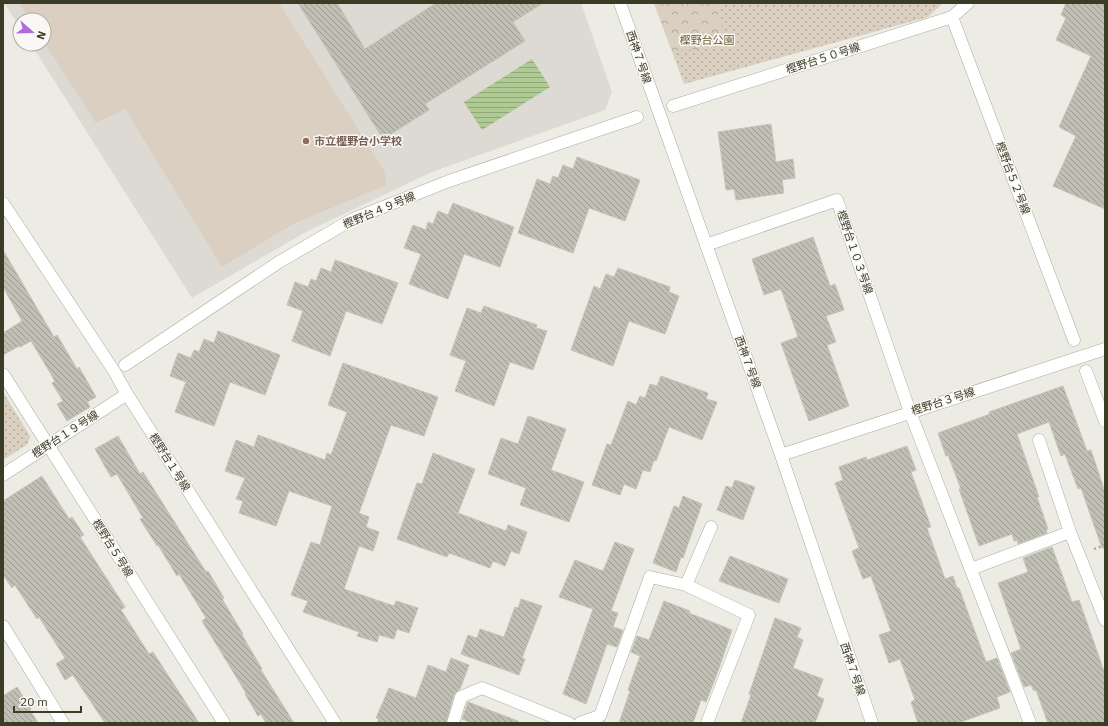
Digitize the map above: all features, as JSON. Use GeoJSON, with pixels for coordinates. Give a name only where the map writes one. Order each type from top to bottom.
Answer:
{"type":"FeatureCollection","features":[{"type":"Feature","properties":{"kind":"street","name":"西神７号線"},"geometry":{"type":"LineString","coordinates":[[620,3],[781,455],[872,723]]}},
{"type":"Feature","properties":{"kind":"street","name":"樫野台５０号線"},"geometry":{"type":"LineString","coordinates":[[673,106],[952,17],[968,3]]}},
{"type":"Feature","properties":{"kind":"street","name":"樫野台５２号線"},"geometry":{"type":"LineString","coordinates":[[952,17],[1074,340]]}},
{"type":"Feature","properties":{"kind":"street","name":"樫野台４９号線"},"geometry":{"type":"LineString","coordinates":[[125,364],[279,262],[353,219],[449,181],[637,117]]}},
{"type":"Feature","properties":{"kind":"street","name":"樫野台１０３号線"},"geometry":{"type":"LineString","coordinates":[[706,245],[837,200],[910,412]]}},
{"type":"Feature","properties":{"kind":"street","name":"樫野台１号線"},"geometry":{"type":"LineString","coordinates":[[3,203],[114,370],[127,394],[335,723]]}},
{"type":"Feature","properties":{"kind":"street","name":"樫野台３号線"},"geometry":{"type":"LineString","coordinates":[[781,455],[1105,349]]}},
{"type":"Feature","properties":{"kind":"street"},"geometry":{"type":"LineString","coordinates":[[1086,371],[1105,421]]}},
{"type":"Feature","properties":{"kind":"street","name":"樫野台５号線"},"geometry":{"type":"LineString","coordinates":[[3,374],[224,723]]}},
{"type":"Feature","properties":{"kind":"street","name":"樫野台１９号線"},"geometry":{"type":"LineString","coordinates":[[3,475],[127,394]]}},
{"type":"Feature","properties":{"kind":"street"},"geometry":{"type":"LineString","coordinates":[[910,412],[1030,723]]}},
{"type":"Feature","properties":{"kind":"street"},"geometry":{"type":"LineString","coordinates":[[1039,440],[1070,532],[1105,620]]}},
{"type":"Feature","properties":{"kind":"street"},"geometry":{"type":"LineString","coordinates":[[686,585],[711,527]]}},
{"type":"Feature","properties":{"kind":"street"},"geometry":{"type":"LineString","coordinates":[[971,569],[1070,532]]}},
{"type":"Feature","properties":{"kind":"street"},"geometry":{"type":"LineString","coordinates":[[580,723],[600,716],[650,577],[686,585],[749,615],[707,723]]}},
{"type":"Feature","properties":{"kind":"street"},"geometry":{"type":"LineString","coordinates":[[3,626],[63,723]]}},
{"type":"Feature","properties":{"kind":"street"},"geometry":{"type":"LineString","coordinates":[[453,723],[462,697],[482,688],[569,723]]}},
{"type":"Feature","properties":{"kind":"shaded area","name":"市立樫野台小学校"},"geometry":{"type":"Polygon","coordinates":[[[4,3],[581,3],[612,92],[605,110],[432,172],[304,233],[192,298],[36,52],[52,52],[52,12],[12,12],[12,15],[4,3]]]}},
{"type":"Feature","properties":{"kind":"shaded area"},"geometry":{"type":"Polygon","coordinates":[[[532,59],[550,87],[482,130],[464,102],[532,59]]]}},
{"type":"Feature","properties":{"kind":"green space"},"geometry":{"type":"Polygon","coordinates":[[[19,3],[279,3],[385,172],[386,185],[293,224],[222,267],[125,109],[96,123],[50,52],[52,52],[52,12],[25,12],[19,3]]]}},
{"type":"Feature","properties":{"kind":"green space","name":"樫野台公園"},"geometry":{"type":"Polygon","coordinates":[[[654,3],[943,3],[928,17],[684,84],[654,3]]]}},
{"type":"Feature","properties":{"kind":"green space"},"geometry":{"type":"Polygon","coordinates":[[[654,3],[719,3],[725,47],[672,51],[654,3]]]}},
{"type":"Feature","properties":{"kind":"green space"},"geometry":{"type":"Polygon","coordinates":[[[3,392],[30,436],[28,444],[3,460],[3,392]]]}},
{"type":"Feature","properties":{"kind":"building"},"geometry":{"type":"Polygon","coordinates":[[[298,3],[337,3],[365,49],[436,3],[543,3],[513,22],[525,41],[425,104],[429,110],[383,139],[298,3]]]}},
{"type":"Feature","properties":{"kind":"building"},"geometry":{"type":"Polygon","coordinates":[[[1066,3],[1105,3],[1105,209],[1053,186],[1076,136],[1059,127],[1091,56],[1056,40],[1066,18],[1061,15],[1066,3]]]}},
{"type":"Feature","properties":{"kind":"building"},"geometry":{"type":"Polygon","coordinates":[[[771,124],[776,162],[793,159],[795,178],[782,180],[784,193],[736,200],[734,189],[726,190],[718,132],[771,124]]]}},
{"type":"Feature","properties":{"kind":"building"},"geometry":{"type":"Polygon","coordinates":[[[577,157],[640,180],[625,221],[589,208],[573,253],[518,233],[537,179],[550,184],[553,176],[558,178],[563,165],[573,169],[577,157]]]}},
{"type":"Feature","properties":{"kind":"building"},"geometry":{"type":"Polygon","coordinates":[[[453,203],[514,227],[500,267],[464,254],[448,299],[409,284],[421,254],[404,248],[413,225],[426,230],[428,222],[433,224],[438,211],[448,215],[453,203]]]}},
{"type":"Feature","properties":{"kind":"building"},"geometry":{"type":"Polygon","coordinates":[[[813,237],[830,286],[835,284],[844,310],[826,316],[836,342],[827,345],[849,406],[809,421],[781,343],[798,337],[781,289],[764,295],[752,259],[813,237]]]}},
{"type":"Feature","properties":{"kind":"building"},"geometry":{"type":"Polygon","coordinates":[[[3,250],[54,337],[57,335],[77,369],[79,367],[96,397],[87,402],[90,407],[67,421],[57,404],[63,401],[52,383],[55,381],[31,341],[3,355],[3,333],[22,321],[3,287],[3,250]]]}},
{"type":"Feature","properties":{"kind":"building"},"geometry":{"type":"Polygon","coordinates":[[[335,260],[398,283],[382,324],[346,311],[330,356],[292,341],[303,311],[287,305],[295,282],[308,287],[311,279],[316,281],[321,268],[331,272],[335,260]]]}},
{"type":"Feature","properties":{"kind":"building"},"geometry":{"type":"Polygon","coordinates":[[[618,268],[670,287],[669,292],[679,296],[665,334],[629,321],[613,366],[571,350],[594,286],[600,289],[606,274],[614,277],[618,268]]]}},
{"type":"Feature","properties":{"kind":"building"},"geometry":{"type":"Polygon","coordinates":[[[484,306],[537,325],[536,328],[547,331],[533,370],[510,362],[494,406],[455,391],[466,361],[450,355],[467,308],[481,313],[484,306]]]}},
{"type":"Feature","properties":{"kind":"building"},"geometry":{"type":"Polygon","coordinates":[[[218,331],[280,355],[265,395],[230,382],[214,426],[175,412],[186,382],[170,376],[178,353],[191,358],[194,350],[199,352],[204,339],[214,343],[218,331]]]}},
{"type":"Feature","properties":{"kind":"building"},"geometry":{"type":"Polygon","coordinates":[[[343,363],[438,397],[424,436],[391,425],[359,513],[369,517],[366,527],[379,532],[373,551],[359,546],[344,589],[394,606],[396,601],[418,608],[409,633],[397,629],[394,639],[379,635],[377,642],[357,636],[359,632],[303,612],[308,601],[291,595],[311,542],[320,545],[332,506],[289,491],[276,526],[239,513],[243,501],[236,499],[245,478],[225,471],[236,440],[254,447],[258,435],[325,460],[327,453],[331,455],[347,412],[328,405],[343,363]]]}},
{"type":"Feature","properties":{"kind":"building"},"geometry":{"type":"Polygon","coordinates":[[[661,376],[708,393],[706,399],[717,402],[702,440],[669,427],[656,461],[654,460],[650,472],[643,470],[636,489],[624,484],[620,495],[592,485],[607,444],[611,445],[628,401],[636,405],[640,396],[645,398],[650,384],[657,386],[661,376]]]}},
{"type":"Feature","properties":{"kind":"building"},"geometry":{"type":"Polygon","coordinates":[[[1063,386],[1087,451],[1091,450],[1105,492],[1105,548],[1102,548],[1081,488],[1078,489],[1065,454],[1061,456],[1049,422],[1017,434],[1039,497],[1037,497],[1048,529],[1046,530],[1047,533],[1018,544],[1017,540],[1014,541],[1012,534],[979,546],[959,489],[961,489],[948,455],[946,456],[938,433],[990,414],[989,412],[1063,386]]]}},
{"type":"Feature","properties":{"kind":"building"},"geometry":{"type":"Polygon","coordinates":[[[528,416],[566,429],[551,470],[584,482],[569,522],[520,505],[526,488],[488,474],[501,438],[518,444],[528,416]]]}},
{"type":"Feature","properties":{"kind":"building"},"geometry":{"type":"Polygon","coordinates":[[[118,436],[140,474],[143,472],[206,572],[208,571],[224,598],[222,599],[243,634],[242,635],[262,669],[261,670],[294,723],[266,723],[261,714],[258,716],[245,694],[246,693],[202,621],[206,618],[179,574],[177,576],[140,519],[143,518],[117,474],[111,477],[95,449],[118,436]]]}},
{"type":"Feature","properties":{"kind":"building"},"geometry":{"type":"Polygon","coordinates":[[[907,446],[916,470],[911,472],[931,527],[927,528],[945,579],[953,576],[957,588],[959,588],[986,662],[997,658],[1010,692],[997,697],[1000,708],[958,723],[918,723],[911,702],[915,700],[900,659],[889,663],[879,635],[891,631],[871,576],[863,579],[852,551],[859,548],[835,483],[843,480],[839,467],[866,457],[867,460],[907,446]]]}},
{"type":"Feature","properties":{"kind":"building"},"geometry":{"type":"Polygon","coordinates":[[[433,453],[475,469],[458,513],[506,531],[508,525],[527,532],[519,554],[511,551],[505,566],[493,561],[490,568],[449,553],[447,557],[397,539],[417,483],[422,484],[433,453]]]}},
{"type":"Feature","properties":{"kind":"building"},"geometry":{"type":"Polygon","coordinates":[[[42,476],[69,519],[72,517],[84,535],[80,537],[125,607],[121,610],[149,654],[153,652],[199,723],[105,723],[73,675],[65,680],[56,664],[65,658],[39,617],[37,619],[15,585],[12,588],[3,575],[3,501],[42,476]]]}},
{"type":"Feature","properties":{"kind":"building"},"geometry":{"type":"Polygon","coordinates":[[[735,480],[755,487],[743,520],[717,510],[726,486],[732,488],[735,480]]]}},
{"type":"Feature","properties":{"kind":"building"},"geometry":{"type":"Polygon","coordinates":[[[683,496],[702,504],[683,558],[681,557],[676,572],[653,563],[674,506],[679,508],[683,496]]]}},
{"type":"Feature","properties":{"kind":"building"},"geometry":{"type":"Polygon","coordinates":[[[615,542],[634,549],[611,611],[618,613],[613,627],[623,630],[617,647],[607,644],[586,704],[563,694],[593,609],[559,597],[575,560],[603,571],[615,542]]]}},
{"type":"Feature","properties":{"kind":"building"},"geometry":{"type":"Polygon","coordinates":[[[1052,547],[1072,602],[1079,600],[1105,674],[1105,723],[1048,723],[1036,690],[1034,691],[1031,685],[1024,687],[1011,653],[1021,649],[998,583],[1028,572],[1023,558],[1052,547]]]}},
{"type":"Feature","properties":{"kind":"building"},"geometry":{"type":"Polygon","coordinates":[[[730,556],[788,579],[779,603],[719,581],[730,556]]]}},
{"type":"Feature","properties":{"kind":"building"},"geometry":{"type":"Polygon","coordinates":[[[521,599],[542,606],[522,658],[525,659],[519,675],[461,654],[468,635],[477,638],[480,629],[504,637],[515,607],[518,608],[521,599]]]}},
{"type":"Feature","properties":{"kind":"building"},"geometry":{"type":"Polygon","coordinates":[[[664,601],[690,611],[689,613],[732,630],[717,674],[706,702],[701,700],[693,723],[619,723],[630,691],[628,690],[640,656],[631,652],[637,636],[649,640],[664,601]]]}},
{"type":"Feature","properties":{"kind":"building"},"geometry":{"type":"Polygon","coordinates":[[[775,618],[801,628],[797,637],[803,640],[793,668],[823,679],[817,696],[824,699],[815,723],[741,723],[751,695],[749,694],[775,618]]]}},
{"type":"Feature","properties":{"kind":"building"},"geometry":{"type":"Polygon","coordinates":[[[451,658],[469,665],[460,689],[454,695],[446,723],[377,723],[379,719],[376,718],[389,688],[416,698],[428,665],[446,672],[451,658]]]}},
{"type":"Feature","properties":{"kind":"building"},"geometry":{"type":"Polygon","coordinates":[[[17,687],[38,723],[3,723],[3,696],[17,687]]]}},
{"type":"Feature","properties":{"kind":"building"},"geometry":{"type":"Polygon","coordinates":[[[468,702],[518,721],[518,723],[472,723],[462,719],[468,702]]]}},
{"type":"Feature","properties":{"kind":"place","name":"市立樫野台小学校"},"geometry":{"type":"Point","coordinates":[306,141]}}]}
